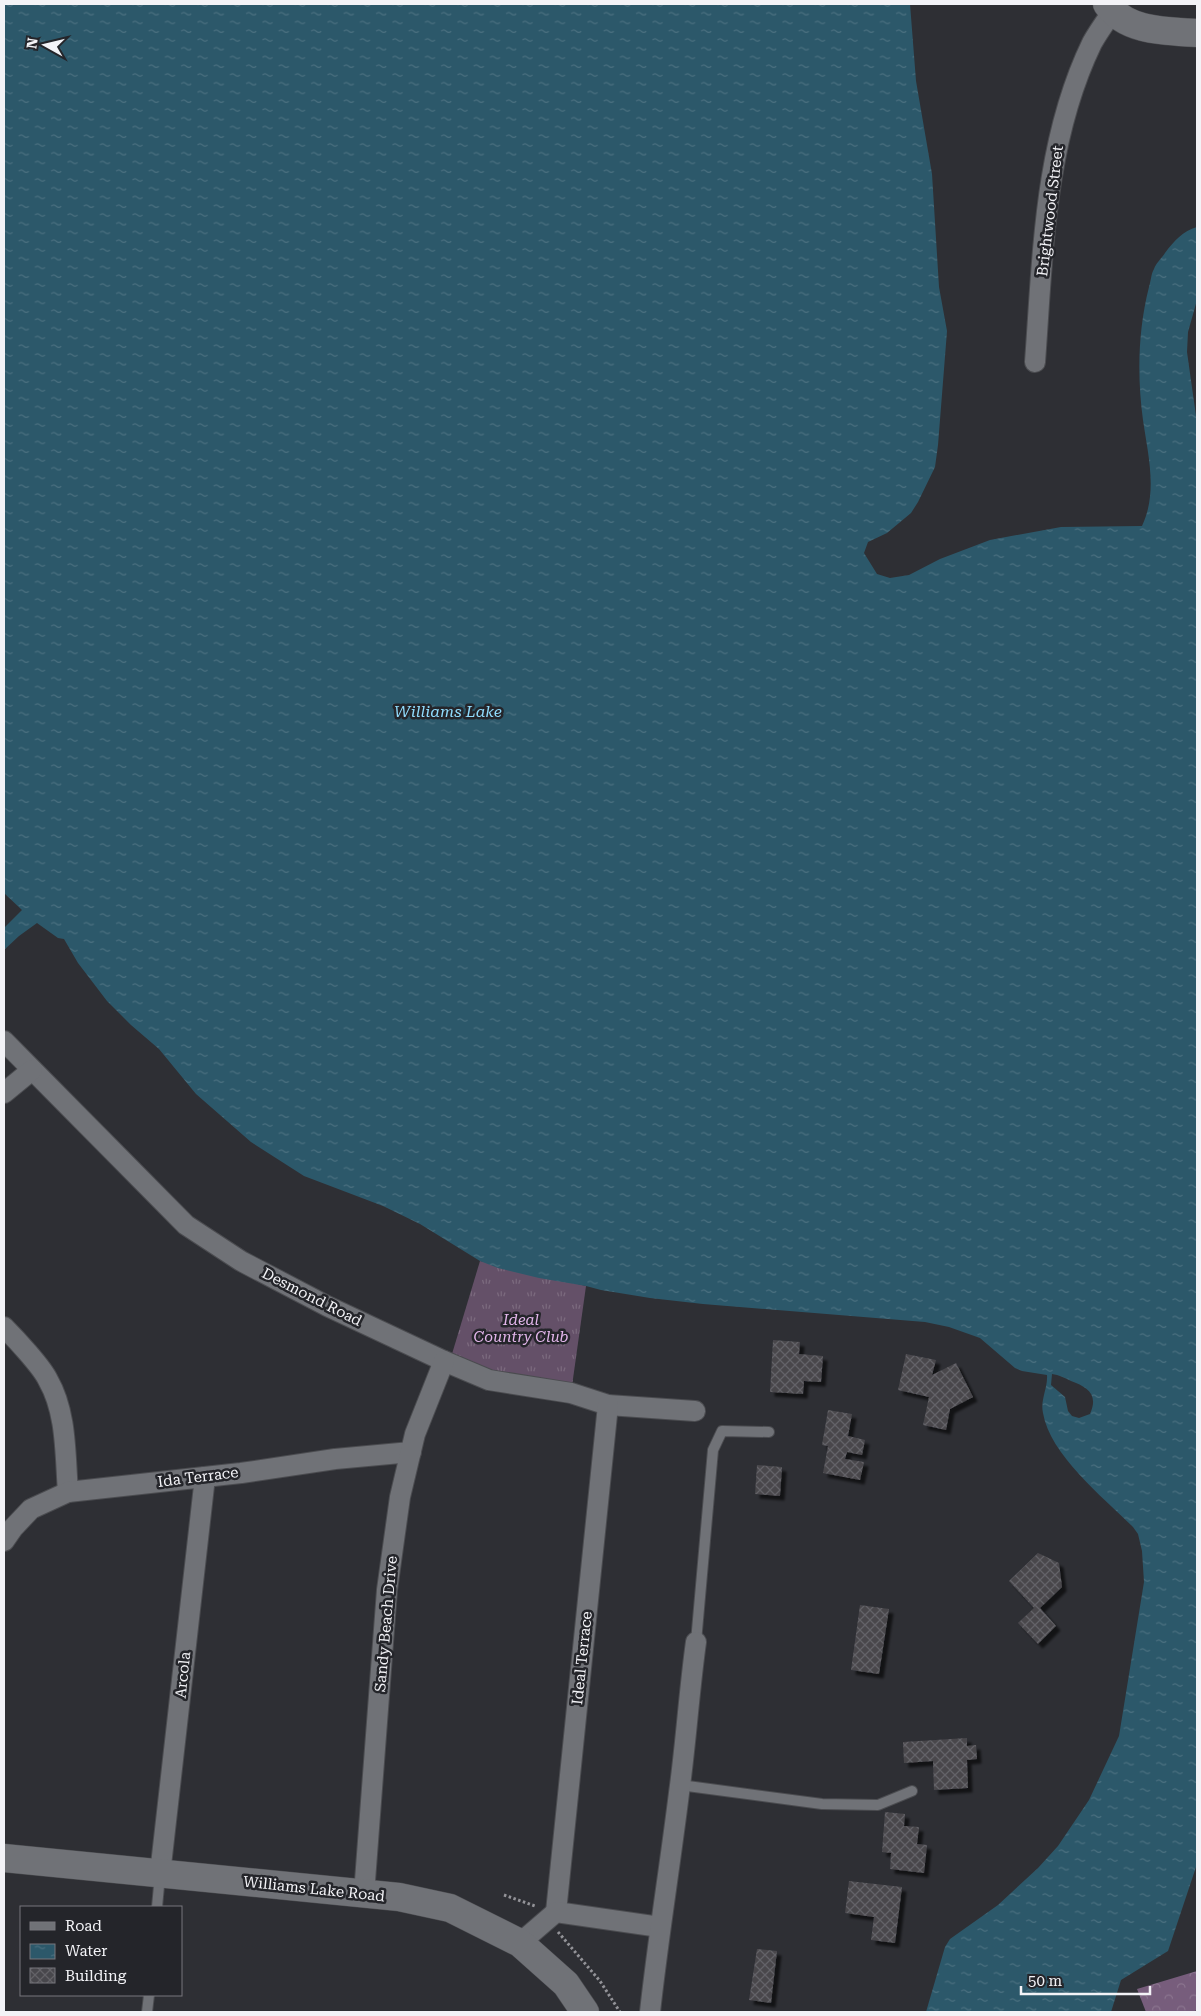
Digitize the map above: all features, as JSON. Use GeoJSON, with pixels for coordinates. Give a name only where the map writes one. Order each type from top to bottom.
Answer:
{"type":"FeatureCollection","features":[{"type":"Feature","properties":{"kind":"main road"},"geometry":{"type":"LineString","coordinates":[[1110,7],[1124,20],[1138,25],[1167,31],[1197,33]]}},
{"type":"Feature","properties":{"kind":"main road","name":"Williams Lake Road"},"geometry":{"type":"LineString","coordinates":[[4,1858],[399,1897],[450,1908],[520,1943],[566,1984],[585,2012]]}},
{"type":"Feature","properties":{"kind":"street","name":"Brightwood Street"},"geometry":{"type":"LineString","coordinates":[[1034,362],[1044,239],[1054,156],[1071,94],[1110,7]]}},
{"type":"Feature","properties":{"kind":"street","name":"Desmond Road"},"geometry":{"type":"LineString","coordinates":[[4,1041],[186,1225],[258,1270],[327,1306],[489,1380],[571,1393],[608,1405],[695,1411]]}},
{"type":"Feature","properties":{"kind":"street"},"geometry":{"type":"LineString","coordinates":[[4,1093],[32,1070]]}},
{"type":"Feature","properties":{"kind":"street"},"geometry":{"type":"LineString","coordinates":[[4,1327],[48,1378],[57,1400],[62,1423],[68,1492]]}},
{"type":"Feature","properties":{"kind":"street","name":"Sandy Beach Drive"},"geometry":{"type":"LineString","coordinates":[[364,1894],[387,1590],[400,1497],[415,1434],[444,1361]]}},
{"type":"Feature","properties":{"kind":"street","name":"Ideal Terrace"},"geometry":{"type":"LineString","coordinates":[[549,1916],[608,1405]]}},
{"type":"Feature","properties":{"kind":"street","name":"Ida Terrace"},"geometry":{"type":"LineString","coordinates":[[4,1541],[13,1528],[32,1510],[68,1492],[205,1477],[336,1459],[411,1452]]}},
{"type":"Feature","properties":{"kind":"street","name":"Arcola"},"geometry":{"type":"LineString","coordinates":[[160,1874],[205,1477]]}},
{"type":"Feature","properties":{"kind":"street"},"geometry":{"type":"LineString","coordinates":[[650,2012],[680,1785],[688,1700],[696,1642]]}},
{"type":"Feature","properties":{"kind":"street"},"geometry":{"type":"LineString","coordinates":[[520,1943],[549,1916],[660,1927]]}},
{"type":"Feature","properties":{"kind":"lane"},"geometry":{"type":"LineString","coordinates":[[696,1642],[713,1450],[722,1431],[769,1432]]}},
{"type":"Feature","properties":{"kind":"lane"},"geometry":{"type":"LineString","coordinates":[[680,1785],[832,1805],[878,1806],[912,1790]]}},
{"type":"Feature","properties":{"kind":"lane"},"geometry":{"type":"LineString","coordinates":[[157,1906],[160,1874]]}},
{"type":"Feature","properties":{"kind":"lane"},"geometry":{"type":"LineString","coordinates":[[147,2012],[149,1996]]}},
{"type":"Feature","properties":{"kind":"path"},"geometry":{"type":"LineString","coordinates":[[504,1895],[522,1901],[549,1916],[600,1981],[620,2012]]}},
{"type":"Feature","properties":{"kind":"green space","name":"Ideal Country Club"},"geometry":{"type":"Polygon","coordinates":[[[480,1261],[586,1286],[571,1393],[489,1380],[452,1354],[480,1261]]]}},
{"type":"Feature","properties":{"kind":"green space"},"geometry":{"type":"Polygon","coordinates":[[[1197,1971],[1197,2010],[1193,2012],[1146,2012],[1137,1989],[1197,1971]]]}},
{"type":"Feature","properties":{"kind":"water","name":"Williams Lake"},"geometry":{"type":"Polygon","coordinates":[[[4,4],[910,4],[916,81],[932,174],[939,287],[947,331],[935,467],[911,513],[887,533],[868,542],[864,553],[877,574],[890,578],[909,575],[940,559],[990,540],[1061,527],[1142,526],[1150,500],[1151,487],[1139,370],[1145,303],[1152,273],[1156,265],[1179,237],[1197,227],[1197,300],[1188,332],[1187,352],[1197,423],[1197,1864],[1168,1951],[1121,1980],[1111,2012],[926,2012],[945,1947],[950,1939],[998,1905],[1038,1868],[1058,1846],[1089,1800],[1119,1736],[1144,1582],[1142,1551],[1138,1534],[1133,1527],[1079,1474],[1056,1444],[1048,1429],[1042,1408],[1047,1375],[1015,1368],[980,1338],[949,1327],[925,1322],[650,1298],[539,1278],[498,1268],[480,1261],[420,1224],[383,1206],[304,1176],[251,1142],[196,1094],[159,1049],[107,1001],[78,963],[64,939],[58,938],[37,923],[4,950],[4,928],[22,910],[4,893],[4,4]],[[1052,1374],[1051,1385],[1065,1397],[1068,1411],[1072,1416],[1079,1418],[1090,1414],[1093,1401],[1090,1392],[1082,1386],[1052,1374]]]}},
{"type":"Feature","properties":{"kind":"building"},"geometry":{"type":"Polygon","coordinates":[[[773,1340],[800,1342],[799,1354],[823,1356],[821,1382],[804,1381],[803,1394],[770,1392],[773,1340]]]}},
{"type":"Feature","properties":{"kind":"building"},"geometry":{"type":"Polygon","coordinates":[[[906,1354],[936,1360],[932,1375],[956,1363],[973,1397],[950,1409],[946,1430],[923,1425],[929,1397],[898,1390],[906,1354]]]}},
{"type":"Feature","properties":{"kind":"building"},"geometry":{"type":"Polygon","coordinates":[[[828,1410],[852,1414],[848,1436],[865,1440],[862,1455],[847,1452],[845,1459],[864,1462],[860,1480],[823,1473],[828,1446],[822,1445],[828,1410]]]}},
{"type":"Feature","properties":{"kind":"building"},"geometry":{"type":"Polygon","coordinates":[[[757,1465],[782,1467],[780,1496],[755,1494],[757,1465]]]}},
{"type":"Feature","properties":{"kind":"building"},"geometry":{"type":"Polygon","coordinates":[[[1038,1553],[1059,1563],[1062,1587],[1040,1608],[1056,1626],[1038,1644],[1018,1623],[1034,1608],[1009,1581],[1038,1553]]]}},
{"type":"Feature","properties":{"kind":"building"},"geometry":{"type":"Polygon","coordinates":[[[860,1605],[889,1609],[879,1674],[851,1670],[860,1605]]]}},
{"type":"Feature","properties":{"kind":"building"},"geometry":{"type":"Polygon","coordinates":[[[967,1738],[967,1746],[976,1745],[977,1759],[967,1760],[968,1788],[934,1790],[933,1761],[904,1763],[903,1742],[967,1738]]]}},
{"type":"Feature","properties":{"kind":"building"},"geometry":{"type":"Polygon","coordinates":[[[885,1812],[905,1814],[904,1826],[919,1827],[917,1844],[927,1845],[924,1873],[890,1869],[891,1853],[882,1852],[885,1812]]]}},
{"type":"Feature","properties":{"kind":"building"},"geometry":{"type":"Polygon","coordinates":[[[849,1881],[902,1887],[895,1943],[871,1940],[874,1917],[845,1913],[849,1881]]]}},
{"type":"Feature","properties":{"kind":"building"},"geometry":{"type":"Polygon","coordinates":[[[757,1949],[777,1951],[771,2003],[749,2000],[757,1949]]]}}]}
